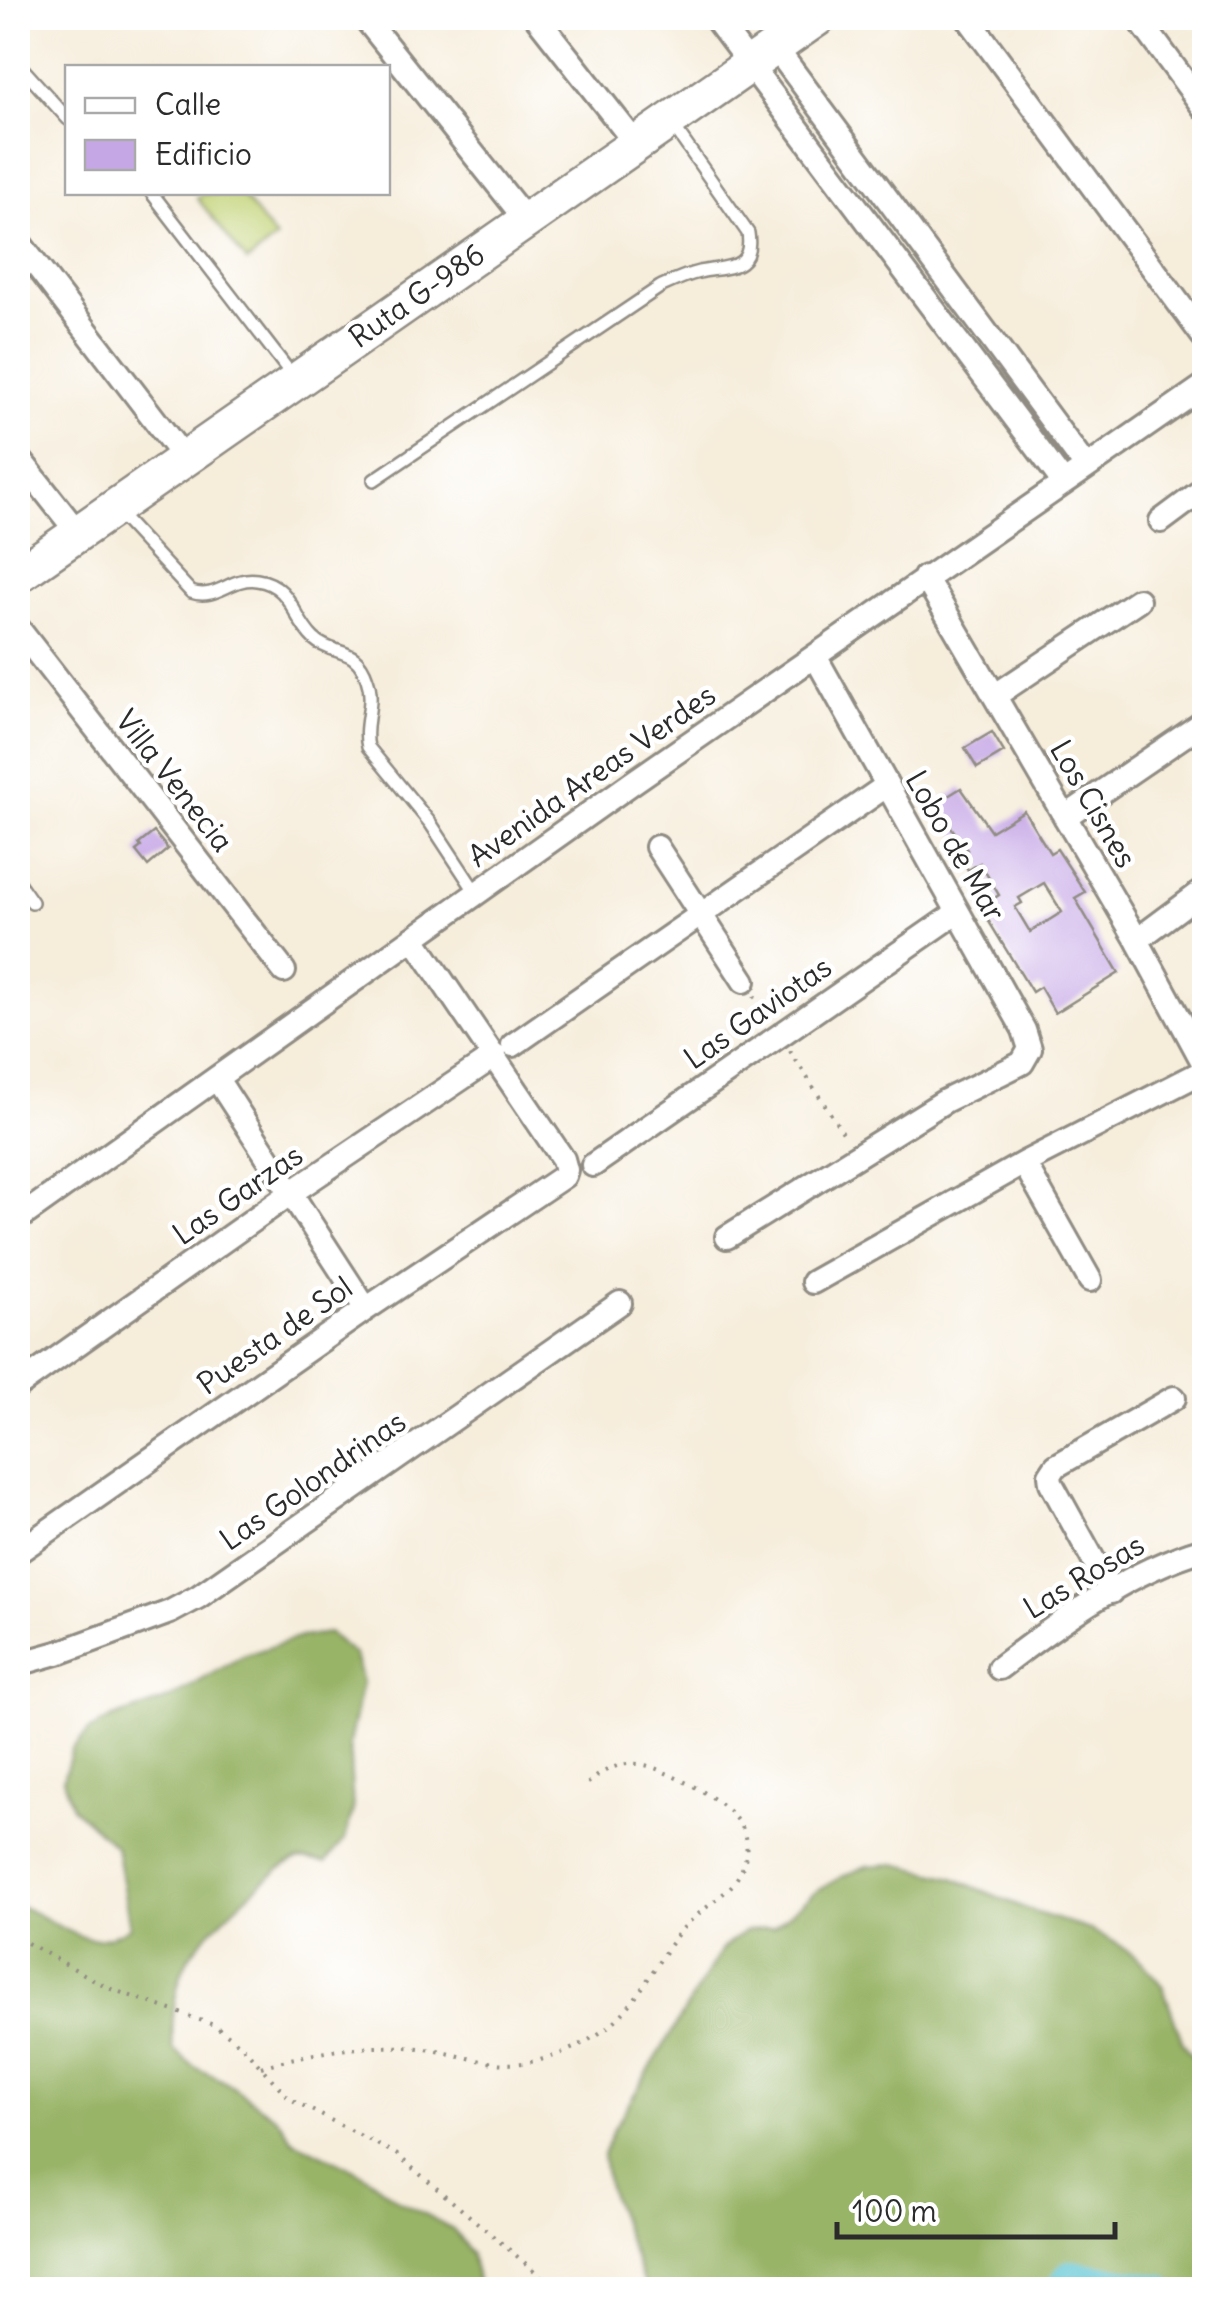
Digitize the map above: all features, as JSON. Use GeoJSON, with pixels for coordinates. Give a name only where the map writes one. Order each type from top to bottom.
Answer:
{"type":"FeatureCollection","features":[{"type":"Feature","properties":{"kind":"main road","name":"Ruta G-986"},"geometry":{"type":"LineString","coordinates":[[18,575],[817,18]]}},
{"type":"Feature","properties":{"kind":"street"},"geometry":{"type":"LineString","coordinates":[[365,18],[526,220]]}},
{"type":"Feature","properties":{"kind":"street"},"geometry":{"type":"LineString","coordinates":[[536,18],[636,144]]}},
{"type":"Feature","properties":{"kind":"street"},"geometry":{"type":"LineString","coordinates":[[716,18],[764,55],[1086,467]]}},
{"type":"Feature","properties":{"kind":"street"},"geometry":{"type":"LineString","coordinates":[[968,18],[1202,336]]}},
{"type":"Feature","properties":{"kind":"street"},"geometry":{"type":"LineString","coordinates":[[1138,18],[1204,108]]}},
{"type":"Feature","properties":{"kind":"street"},"geometry":{"type":"LineString","coordinates":[[764,55],[1063,482]]}},
{"type":"Feature","properties":{"kind":"street"},"geometry":{"type":"LineString","coordinates":[[18,241],[184,458]]}},
{"type":"Feature","properties":{"kind":"street","name":"Avenida Areas Verdes"},"geometry":{"type":"LineString","coordinates":[[18,1220],[926,577],[1204,386]]}},
{"type":"Feature","properties":{"kind":"street"},"geometry":{"type":"LineString","coordinates":[[18,457],[78,533]]}},
{"type":"Feature","properties":{"kind":"street"},"geometry":{"type":"LineString","coordinates":[[1161,520],[1204,489]]}},
{"type":"Feature","properties":{"kind":"street","name":"Los Cisnes"},"geometry":{"type":"LineString","coordinates":[[926,577],[1137,940],[1204,1067]]}},
{"type":"Feature","properties":{"kind":"street"},"geometry":{"type":"LineString","coordinates":[[996,695],[1138,600]]}},
{"type":"Feature","properties":{"kind":"street","name":"Villa Venecia"},"geometry":{"type":"LineString","coordinates":[[18,628],[284,971]]}},
{"type":"Feature","properties":{"kind":"street","name":"Lobo de Mar"},"geometry":{"type":"LineString","coordinates":[[815,656],[1030,1044],[1029,1054],[1018,1065],[945,1101],[858,1156]]}},
{"type":"Feature","properties":{"kind":"street"},"geometry":{"type":"LineString","coordinates":[[1065,817],[1204,722]]}},
{"type":"Feature","properties":{"kind":"street","name":"Las Garzas"},"geometry":{"type":"LineString","coordinates":[[18,1386],[886,786]]}},
{"type":"Feature","properties":{"kind":"street"},"geometry":{"type":"LineString","coordinates":[[657,847],[744,981]]}},
{"type":"Feature","properties":{"kind":"street"},"geometry":{"type":"LineString","coordinates":[[1137,940],[1204,890]]}},
{"type":"Feature","properties":{"kind":"street","name":"Las Gaviotas"},"geometry":{"type":"LineString","coordinates":[[593,1165],[958,912]]}},
{"type":"Feature","properties":{"kind":"street"},"geometry":{"type":"LineString","coordinates":[[414,939],[504,1051]]}},
{"type":"Feature","properties":{"kind":"street","name":"Puesta de Sol"},"geometry":{"type":"LineString","coordinates":[[18,1552],[366,1309],[560,1180],[566,1170],[562,1159],[504,1051]]}},
{"type":"Feature","properties":{"kind":"street"},"geometry":{"type":"LineString","coordinates":[[813,1282],[1204,1067]]}},
{"type":"Feature","properties":{"kind":"street"},"geometry":{"type":"LineString","coordinates":[[218,1079],[366,1309]]}},
{"type":"Feature","properties":{"kind":"street"},"geometry":{"type":"LineString","coordinates":[[727,1238],[858,1156]]}},
{"type":"Feature","properties":{"kind":"street"},"geometry":{"type":"LineString","coordinates":[[1024,1163],[1090,1280]]}},
{"type":"Feature","properties":{"kind":"street","name":"Las Golondrinas"},"geometry":{"type":"LineString","coordinates":[[18,1664],[116,1632],[198,1598],[620,1302]]}},
{"type":"Feature","properties":{"kind":"street"},"geometry":{"type":"LineString","coordinates":[[1110,1592],[1050,1475],[1056,1466],[1174,1398]]}},
{"type":"Feature","properties":{"kind":"street","name":"Las Rosas"},"geometry":{"type":"LineString","coordinates":[[999,1668],[1053,1626],[1141,1574],[1204,1549]]}},
{"type":"Feature","properties":{"kind":"lane"},"geometry":{"type":"LineString","coordinates":[[23,70],[65,116]]}},
{"type":"Feature","properties":{"kind":"lane"},"geometry":{"type":"LineString","coordinates":[[374,480],[660,287],[696,272],[732,268],[744,257],[748,232],[669,121]]}},
{"type":"Feature","properties":{"kind":"lane"},"geometry":{"type":"LineString","coordinates":[[153,195],[296,381]]}},
{"type":"Feature","properties":{"kind":"lane"},"geometry":{"type":"LineString","coordinates":[[113,508],[191,592],[213,594],[247,579],[268,583],[287,596],[314,639],[354,657],[365,672],[371,695],[365,733],[371,753],[431,824],[477,894]]}},
{"type":"Feature","properties":{"kind":"lane"},"geometry":{"type":"LineString","coordinates":[[18,882],[32,902]]}},
{"type":"Feature","properties":{"kind":"path"},"geometry":{"type":"LineString","coordinates":[[744,981],[858,1156]]}},
{"type":"Feature","properties":{"kind":"path"},"geometry":{"type":"LineString","coordinates":[[261,2067],[319,2052],[378,2046],[438,2050],[498,2063],[529,2062],[581,2044],[612,2024],[635,2000],[680,1932],[734,1883],[741,1874],[746,1852],[741,1827],[726,1805],[662,1770],[628,1764],[605,1770],[586,1785]]}},
{"type":"Feature","properties":{"kind":"path"},"geometry":{"type":"LineString","coordinates":[[18,1938],[111,1990],[214,2025],[240,2044],[290,2099],[396,2154],[557,2290]]}},
{"type":"Feature","properties":{"kind":"green space"},"geometry":{"type":"Polygon","coordinates":[[[242,195],[276,239],[247,262],[197,198],[242,195]]]}},
{"type":"Feature","properties":{"kind":"green space"},"geometry":{"type":"Polygon","coordinates":[[[328,1633],[355,1655],[362,1683],[349,1744],[353,1810],[345,1839],[326,1862],[296,1860],[271,1876],[195,1949],[183,1969],[177,1992],[173,2049],[196,2068],[224,2081],[276,2117],[294,2141],[363,2174],[399,2201],[453,2229],[471,2253],[479,2289],[18,2289],[18,1906],[85,1937],[113,1935],[130,1927],[116,1847],[72,1807],[63,1779],[72,1750],[90,1730],[169,1699],[243,1656],[301,1637],[328,1633]]]}},
{"type":"Feature","properties":{"kind":"green space"},"geometry":{"type":"Polygon","coordinates":[[[896,1864],[953,1878],[1034,1912],[1090,1930],[1142,1962],[1163,1987],[1182,2041],[1204,2073],[1204,2289],[646,2289],[607,2184],[603,2155],[613,2130],[722,1949],[745,1931],[773,1927],[841,1877],[867,1866],[896,1864]]]}},
{"type":"Feature","properties":{"kind":"building"},"geometry":{"type":"Polygon","coordinates":[[[992,732],[1004,752],[977,768],[965,748],[992,732]]]}},
{"type":"Feature","properties":{"kind":"building"},"geometry":{"type":"Polygon","coordinates":[[[961,788],[991,831],[1024,811],[1050,853],[1057,849],[1085,892],[1075,898],[1119,973],[1055,1013],[1040,987],[1032,992],[980,907],[999,895],[980,863],[968,870],[959,855],[967,850],[935,804],[961,788]],[[1044,883],[1019,898],[1022,903],[1015,907],[1030,932],[1062,912],[1044,883]]]}},
{"type":"Feature","properties":{"kind":"building"},"geometry":{"type":"Polygon","coordinates":[[[154,832],[168,849],[148,866],[136,851],[154,832]]]}},
{"type":"Feature","properties":{"kind":"waterway"},"geometry":{"type":"LineString","coordinates":[[1061,2290],[1071,2276],[1159,2290]]}}]}
